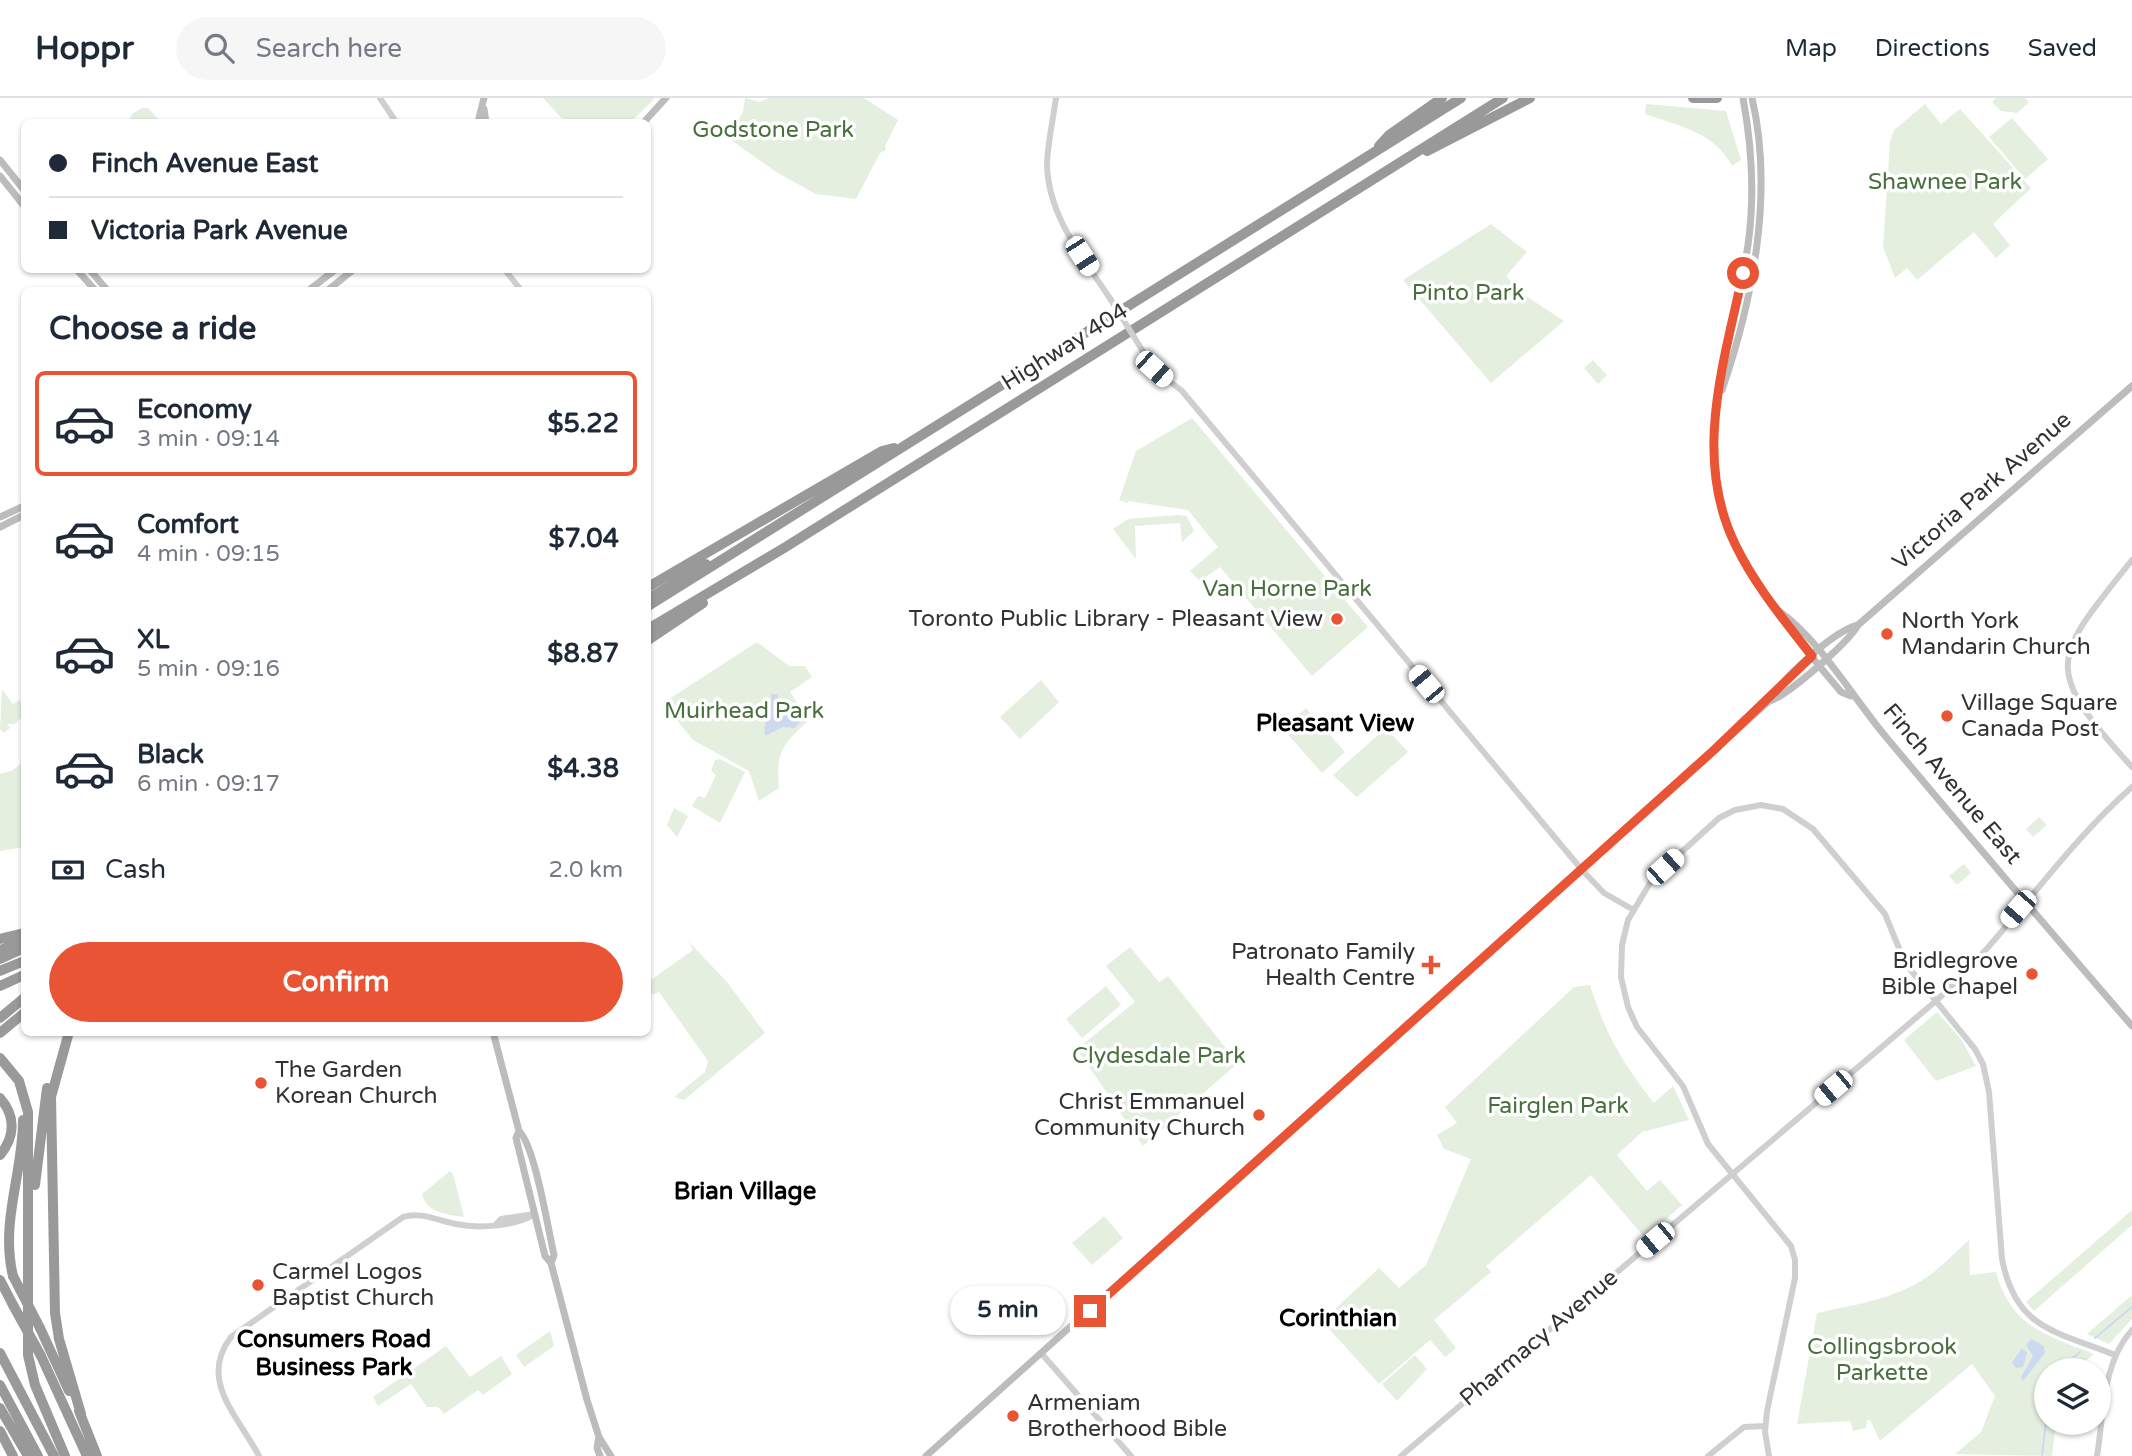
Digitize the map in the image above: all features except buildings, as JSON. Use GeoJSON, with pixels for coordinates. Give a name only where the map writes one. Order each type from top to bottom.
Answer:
{"type":"FeatureCollection","features":[{"type":"Feature","properties":{"kind":"highway"},"geometry":{"type":"LineString","coordinates":[[1372,153],[1389,135],[1442,98]]}},
{"type":"Feature","properties":{"kind":"highway","name":"Highway 404"},"geometry":{"type":"LineString","coordinates":[[651,605],[1461,98]]}},
{"type":"Feature","properties":{"kind":"highway","name":"Highway 404"},"geometry":{"type":"LineString","coordinates":[[651,627],[1417,155],[1503,98]]}},
{"type":"Feature","properties":{"kind":"highway"},"geometry":{"type":"LineString","coordinates":[[1417,155],[1442,145],[1530,98]]}},
{"type":"Feature","properties":{"kind":"highway"},"geometry":{"type":"LineString","coordinates":[[1693,98],[1717,98]]}},
{"type":"Feature","properties":{"kind":"highway"},"geometry":{"type":"LineString","coordinates":[[651,585],[809,490],[882,451],[902,446]]}},
{"type":"Feature","properties":{"kind":"highway"},"geometry":{"type":"LineString","coordinates":[[651,597],[754,536],[771,530]]}},
{"type":"Feature","properties":{"kind":"highway"},"geometry":{"type":"LineString","coordinates":[[651,638],[701,605],[725,584]]}},
{"type":"Feature","properties":{"kind":"highway"},"geometry":{"type":"LineString","coordinates":[[0,939],[21,934]]}},
{"type":"Feature","properties":{"kind":"highway"},"geometry":{"type":"LineString","coordinates":[[0,950],[21,942]]}},
{"type":"Feature","properties":{"kind":"highway"},"geometry":{"type":"LineString","coordinates":[[0,959],[21,949]]}},
{"type":"Feature","properties":{"kind":"highway"},"geometry":{"type":"LineString","coordinates":[[0,971],[21,962]]}},
{"type":"Feature","properties":{"kind":"highway"},"geometry":{"type":"LineString","coordinates":[[0,986],[21,976]]}},
{"type":"Feature","properties":{"kind":"highway"},"geometry":{"type":"LineString","coordinates":[[0,1018],[21,1000]]}},
{"type":"Feature","properties":{"kind":"highway"},"geometry":{"type":"LineString","coordinates":[[0,1033],[21,1016]]}},
{"type":"Feature","properties":{"kind":"highway"},"geometry":{"type":"LineString","coordinates":[[29,1237],[44,1104],[54,1061],[65,1036]]}},
{"type":"Feature","properties":{"kind":"highway"},"geometry":{"type":"LineString","coordinates":[[66,1036],[51,1097],[55,1313],[59,1339],[81,1414],[97,1456]]}},
{"type":"Feature","properties":{"kind":"highway"},"geometry":{"type":"LineString","coordinates":[[0,1058],[19,1081],[28,1112],[28,1355],[35,1385],[65,1456]]}},
{"type":"Feature","properties":{"kind":"highway"},"geometry":{"type":"LineString","coordinates":[[0,1058],[15,1083],[23,1113],[19,1154],[3,1223],[4,1251],[13,1276],[81,1414]]}},
{"type":"Feature","properties":{"kind":"highway"},"geometry":{"type":"LineString","coordinates":[[0,1098],[9,1110],[12,1126],[9,1142],[0,1154]]}},
{"type":"Feature","properties":{"kind":"highway"},"geometry":{"type":"LineString","coordinates":[[0,1280],[41,1356],[87,1456]]}},
{"type":"Feature","properties":{"kind":"highway"},"geometry":{"type":"LineString","coordinates":[[0,1353],[54,1456]]}},
{"type":"Feature","properties":{"kind":"highway"},"geometry":{"type":"LineString","coordinates":[[0,1385],[38,1456]]}},
{"type":"Feature","properties":{"kind":"highway"},"geometry":{"type":"LineString","coordinates":[[0,1408],[28,1456]]}},
{"type":"Feature","properties":{"kind":"highway"},"geometry":{"type":"LineString","coordinates":[[0,1431],[13,1456]]}},
{"type":"Feature","properties":{"kind":"highway"},"geometry":{"type":"LineString","coordinates":[[0,1445],[6,1456]]}},
{"type":"Feature","properties":{"kind":"main road"},"geometry":{"type":"LineString","coordinates":[[479,119],[484,98]]}},
{"type":"Feature","properties":{"kind":"main road"},"geometry":{"type":"LineString","coordinates":[[647,119],[666,98]]}},
{"type":"Feature","properties":{"kind":"main road","name":"Finch Avenue East"},"geometry":{"type":"LineString","coordinates":[[1743,98],[1751,152],[1750,228],[1723,358],[1713,455],[1724,516],[1746,565],[1786,625],[1816,654],[1841,692],[1851,696],[2132,1026]]}},
{"type":"Feature","properties":{"kind":"main road","name":"Finch Avenue East"},"geometry":{"type":"LineString","coordinates":[[1717,406],[1732,360],[1756,241],[1760,146],[1752,98]]}},
{"type":"Feature","properties":{"kind":"main road"},"geometry":{"type":"LineString","coordinates":[[483,108],[485,119]]}},
{"type":"Feature","properties":{"kind":"main road"},"geometry":{"type":"LineString","coordinates":[[0,160],[21,186]]}},
{"type":"Feature","properties":{"kind":"main road"},"geometry":{"type":"LineString","coordinates":[[0,176],[21,201]]}},
{"type":"Feature","properties":{"kind":"main road"},"geometry":{"type":"LineString","coordinates":[[80,273],[92,287]]}},
{"type":"Feature","properties":{"kind":"main road"},"geometry":{"type":"LineString","coordinates":[[93,273],[104,287]]}},
{"type":"Feature","properties":{"kind":"main road"},"geometry":{"type":"LineString","coordinates":[[313,287],[331,273]]}},
{"type":"Feature","properties":{"kind":"main road"},"geometry":{"type":"LineString","coordinates":[[332,287],[349,273]]}},
{"type":"Feature","properties":{"kind":"main road","name":"Victoria Park Avenue"},"geometry":{"type":"LineString","coordinates":[[1767,703],[1779,699],[1822,662],[1853,634],[1858,625],[2132,386]]}},
{"type":"Feature","properties":{"kind":"main road"},"geometry":{"type":"LineString","coordinates":[[0,517],[21,507]]}},
{"type":"Feature","properties":{"kind":"main road"},"geometry":{"type":"LineString","coordinates":[[0,527],[21,516]]}},
{"type":"Feature","properties":{"kind":"main road","name":"Victoria Park Avenue"},"geometry":{"type":"LineString","coordinates":[[926,1456],[1582,870],[1767,703],[1773,692],[1847,627],[1858,625]]}},
{"type":"Feature","properties":{"kind":"main road"},"geometry":{"type":"LineString","coordinates":[[494,1036],[519,1131],[526,1138],[536,1177],[554,1255],[551,1263]]}},
{"type":"Feature","properties":{"kind":"main road"},"geometry":{"type":"LineString","coordinates":[[519,1131],[516,1138],[545,1256],[551,1263],[599,1437],[611,1456]]}},
{"type":"Feature","properties":{"kind":"main road"},"geometry":{"type":"LineString","coordinates":[[599,1437],[597,1448],[600,1456]]}},
{"type":"Feature","properties":{"kind":"street"},"geometry":{"type":"LineString","coordinates":[[380,98],[394,119]]}},
{"type":"Feature","properties":{"kind":"street"},"geometry":{"type":"LineString","coordinates":[[1056,98],[1047,164],[1052,200],[1068,234],[1154,369],[1182,391],[1582,870],[1604,893],[1632,909]]}},
{"type":"Feature","properties":{"kind":"street"},"geometry":{"type":"LineString","coordinates":[[507,273],[519,287]]}},
{"type":"Feature","properties":{"kind":"street"},"geometry":{"type":"LineString","coordinates":[[2132,560],[2074,635],[2067,672],[2079,706],[2132,767]]}},
{"type":"Feature","properties":{"kind":"street","name":"Pharmacy Avenue"},"geometry":{"type":"LineString","coordinates":[[1401,1456],[1937,1000],[1980,955],[2096,820],[2132,787]]}},
{"type":"Feature","properties":{"kind":"street"},"geometry":{"type":"LineString","coordinates":[[1769,1456],[1765,1426],[1795,1278],[1795,1260],[1786,1238],[1707,1144],[1684,1086],[1649,1045],[1628,1007],[1622,977],[1622,945],[1632,909],[1653,878],[1719,818],[1749,806],[1783,809],[1813,829],[1862,885],[1890,924],[1903,959],[1971,1042],[1987,1079],[2001,1256],[2007,1284],[2014,1299],[2028,1316],[2043,1326],[2115,1354]]}},
{"type":"Feature","properties":{"kind":"street"},"geometry":{"type":"LineString","coordinates":[[259,1456],[221,1392],[217,1378],[217,1360],[231,1336],[403,1217],[419,1215],[459,1225],[497,1223],[502,1226],[526,1221],[535,1214]]}},
{"type":"Feature","properties":{"kind":"street"},"geometry":{"type":"LineString","coordinates":[[2097,1456],[2106,1386],[2115,1354],[2132,1330]]}},
{"type":"Feature","properties":{"kind":"street"},"geometry":{"type":"LineString","coordinates":[[1042,1354],[1131,1456]]}},
{"type":"Feature","properties":{"kind":"street"},"geometry":{"type":"LineString","coordinates":[[1708,1456],[1744,1427],[1765,1426]]}},
{"type":"Feature","properties":{"kind":"green space"},"geometry":{"type":"Polygon","coordinates":[[[543,98],[654,99],[634,119],[562,119],[543,98]]]}},
{"type":"Feature","properties":{"kind":"green space","name":"Godstone Park"},"geometry":{"type":"Polygon","coordinates":[[[745,98],[760,102],[769,98],[864,98],[898,120],[885,146],[886,150],[880,153],[856,199],[816,194],[776,172],[727,137],[743,112],[745,98]]]}},
{"type":"Feature","properties":{"kind":"green space"},"geometry":{"type":"Polygon","coordinates":[[[1996,98],[2025,98],[2029,102],[2017,113],[2001,111],[1992,102],[1996,98]]]}},
{"type":"Feature","properties":{"kind":"green space"},"geometry":{"type":"Polygon","coordinates":[[[1646,104],[1726,111],[1741,160],[1732,166],[1716,145],[1706,138],[1645,114],[1646,104]]]}},
{"type":"Feature","properties":{"kind":"green space","name":"Shawnee Park"},"geometry":{"type":"Polygon","coordinates":[[[1925,104],[1941,124],[1960,109],[2031,188],[1993,224],[2010,245],[1996,258],[1974,232],[1917,280],[1907,268],[1895,278],[1883,247],[1890,141],[1894,130],[1925,104]]]}},
{"type":"Feature","properties":{"kind":"green space"},"geometry":{"type":"Polygon","coordinates":[[[142,108],[148,108],[158,119],[130,119],[132,114],[142,108]]]}},
{"type":"Feature","properties":{"kind":"green space"},"geometry":{"type":"Polygon","coordinates":[[[2012,118],[2048,159],[2025,179],[1989,137],[2012,118]]]}},
{"type":"Feature","properties":{"kind":"green space","name":"Pinto Park"},"geometry":{"type":"Polygon","coordinates":[[[1491,224],[1527,252],[1506,276],[1526,296],[1564,321],[1491,383],[1403,280],[1491,224]]]}},
{"type":"Feature","properties":{"kind":"green space"},"geometry":{"type":"Polygon","coordinates":[[[1593,360],[1607,375],[1598,384],[1584,368],[1593,360]]]}},
{"type":"Feature","properties":{"kind":"green space","name":"Van Horne Park"},"geometry":{"type":"Polygon","coordinates":[[[1192,418],[1368,627],[1312,676],[1220,567],[1200,581],[1190,571],[1218,547],[1188,510],[1119,500],[1136,451],[1192,418]]]}},
{"type":"Feature","properties":{"kind":"green space"},"geometry":{"type":"Polygon","coordinates":[[[1187,516],[1194,531],[1182,542],[1180,523],[1135,526],[1136,559],[1113,529],[1128,519],[1187,516]]]}},
{"type":"Feature","properties":{"kind":"green space","name":"Muirhead Park"},"geometry":{"type":"Polygon","coordinates":[[[757,642],[789,666],[805,666],[812,677],[790,692],[809,720],[783,750],[779,765],[779,788],[759,801],[749,771],[693,740],[663,703],[757,642]]]}},
{"type":"Feature","properties":{"kind":"green space"},"geometry":{"type":"Polygon","coordinates":[[[1041,680],[1059,702],[1020,739],[1000,717],[1041,680]]]}},
{"type":"Feature","properties":{"kind":"green space"},"geometry":{"type":"Polygon","coordinates":[[[2,689],[13,704],[19,700],[21,702],[21,718],[15,724],[7,724],[10,728],[4,733],[0,729],[2,689]]]}},
{"type":"Feature","properties":{"kind":"green space"},"geometry":{"type":"Polygon","coordinates":[[[1306,708],[1345,752],[1322,773],[1283,729],[1306,708]]]}},
{"type":"Feature","properties":{"kind":"green space"},"geometry":{"type":"Polygon","coordinates":[[[1386,728],[1408,752],[1357,797],[1333,775],[1386,728]]]}},
{"type":"Feature","properties":{"kind":"green space"},"geometry":{"type":"Polygon","coordinates":[[[720,759],[745,772],[720,823],[692,806],[698,796],[705,798],[716,775],[711,771],[715,760],[720,759]]]}},
{"type":"Feature","properties":{"kind":"green space"},"geometry":{"type":"Polygon","coordinates":[[[21,763],[21,848],[0,851],[0,774],[13,770],[21,763]]]}},
{"type":"Feature","properties":{"kind":"green space"},"geometry":{"type":"Polygon","coordinates":[[[674,808],[688,816],[677,837],[667,825],[674,808]]]}},
{"type":"Feature","properties":{"kind":"green space"},"geometry":{"type":"Polygon","coordinates":[[[2039,817],[2047,825],[2033,837],[2026,829],[2039,817]]]}},
{"type":"Feature","properties":{"kind":"green space"},"geometry":{"type":"Polygon","coordinates":[[[1964,864],[1971,873],[1957,885],[1949,876],[1964,864]]]}},
{"type":"Feature","properties":{"kind":"green space"},"geometry":{"type":"Polygon","coordinates":[[[688,941],[727,982],[765,1033],[684,1100],[674,1097],[705,1072],[708,1061],[659,992],[651,995],[651,980],[693,950],[688,941]]]}},
{"type":"Feature","properties":{"kind":"green space","name":"Clydesdale Park"},"geometry":{"type":"Polygon","coordinates":[[[1130,947],[1159,982],[1168,976],[1238,1063],[1143,1146],[1077,1049],[1135,1002],[1106,966],[1130,947]]]}},
{"type":"Feature","properties":{"kind":"green space","name":"Fairglen Park"},"geometry":{"type":"Polygon","coordinates":[[[1590,985],[1602,1019],[1624,1061],[1654,1103],[1673,1086],[1689,1120],[1642,1132],[1617,1155],[1647,1191],[1660,1180],[1682,1205],[1645,1238],[1591,1175],[1486,1266],[1491,1272],[1434,1320],[1456,1348],[1445,1357],[1430,1340],[1379,1384],[1322,1321],[1379,1268],[1399,1288],[1426,1265],[1471,1159],[1444,1149],[1437,1135],[1457,1123],[1445,1107],[1574,987],[1590,985]]]}},
{"type":"Feature","properties":{"kind":"green space"},"geometry":{"type":"Polygon","coordinates":[[[1106,986],[1121,1005],[1082,1038],[1066,1019],[1106,986]]]}},
{"type":"Feature","properties":{"kind":"green space"},"geometry":{"type":"Polygon","coordinates":[[[1937,1012],[1961,1039],[1976,1066],[1936,1081],[1904,1040],[1937,1012]]]}},
{"type":"Feature","properties":{"kind":"green space"},"geometry":{"type":"Polygon","coordinates":[[[450,1171],[464,1217],[433,1209],[422,1194],[450,1171]]]}},
{"type":"Feature","properties":{"kind":"green space"},"geometry":{"type":"Polygon","coordinates":[[[2132,1210],[2132,1225],[2034,1311],[2026,1302],[2132,1210]]]}},
{"type":"Feature","properties":{"kind":"green space"},"geometry":{"type":"Polygon","coordinates":[[[1104,1216],[1123,1238],[1092,1265],[1072,1243],[1104,1216]]]}},
{"type":"Feature","properties":{"kind":"green space","name":"Collingsbrook Parkette"},"geometry":{"type":"Polygon","coordinates":[[[1969,1240],[1970,1275],[1996,1272],[2003,1291],[2021,1317],[2046,1334],[2094,1354],[2090,1358],[2034,1358],[2034,1435],[2055,1435],[2052,1456],[1955,1454],[1981,1432],[1995,1396],[1972,1364],[1880,1441],[1870,1420],[1867,1420],[1866,1428],[1853,1431],[1850,1421],[1797,1424],[1817,1313],[1902,1291],[1938,1269],[1969,1240]]]}},
{"type":"Feature","properties":{"kind":"green space"},"geometry":{"type":"Polygon","coordinates":[[[2132,1295],[2132,1319],[2109,1344],[2087,1334],[2132,1295]]]}},
{"type":"Feature","properties":{"kind":"green space"},"geometry":{"type":"Polygon","coordinates":[[[550,1331],[554,1346],[524,1367],[516,1355],[550,1331]]]}},
{"type":"Feature","properties":{"kind":"green space"},"geometry":{"type":"Polygon","coordinates":[[[446,1346],[470,1377],[501,1356],[512,1374],[483,1395],[478,1390],[444,1414],[438,1407],[427,1407],[411,1384],[378,1406],[373,1397],[446,1346]]]}},
{"type":"Feature","properties":{"kind":"green space"},"geometry":{"type":"Polygon","coordinates":[[[1415,1355],[1427,1369],[1397,1401],[1382,1384],[1415,1355]]]}},
{"type":"Feature","properties":{"kind":"water"},"geometry":{"type":"Polygon","coordinates":[[[771,694],[777,694],[781,707],[797,714],[801,721],[795,728],[783,727],[765,736],[765,726],[771,694]]]}},
{"type":"Feature","properties":{"kind":"water"},"geometry":{"type":"Polygon","coordinates":[[[2031,1339],[2044,1346],[2045,1353],[2041,1358],[2034,1358],[2034,1367],[2023,1381],[2021,1377],[2033,1356],[2026,1345],[2031,1339]]]}},
{"type":"Feature","properties":{"kind":"water"},"geometry":{"type":"Polygon","coordinates":[[[2022,1348],[2027,1353],[2023,1367],[2016,1368],[2012,1363],[2022,1348]]]}},
{"type":"Feature","properties":{"kind":"waterway"},"geometry":{"type":"LineString","coordinates":[[2095,1338],[2132,1307]]}},
{"type":"Feature","properties":{"kind":"waterway"},"geometry":{"type":"LineString","coordinates":[[2073,1358],[2080,1352]]}},
{"type":"Feature","properties":{"kind":"waterway"},"geometry":{"type":"LineString","coordinates":[[2042,1455],[2044,1435]]}},
{"type":"Feature","properties":{"kind":"place","name":"Toronto Public Library - Pleasant View"},"geometry":{"type":"Point","coordinates":[1337,619]}},
{"type":"Feature","properties":{"kind":"place","name":"North York Mandarin Church"},"geometry":{"type":"Point","coordinates":[1887,634]}},
{"type":"Feature","properties":{"kind":"place","name":"Village Square Canada Post"},"geometry":{"type":"Point","coordinates":[1947,716]}},
{"type":"Feature","properties":{"kind":"place","name":"Patronato Family Health Centre"},"geometry":{"type":"Point","coordinates":[1431,965]}},
{"type":"Feature","properties":{"kind":"place","name":"Bridlegrove Bible Chapel"},"geometry":{"type":"Point","coordinates":[2032,974]}},
{"type":"Feature","properties":{"kind":"place","name":"The Garden Korean Church"},"geometry":{"type":"Point","coordinates":[261,1083]}},
{"type":"Feature","properties":{"kind":"place","name":"Christ Emmanuel Community Church"},"geometry":{"type":"Point","coordinates":[1259,1115]}},
{"type":"Feature","properties":{"kind":"place","name":"Carmel Logos Baptist Church"},"geometry":{"type":"Point","coordinates":[258,1285]}},
{"type":"Feature","properties":{"kind":"place","name":"Armeniam Brotherhood Bible"},"geometry":{"type":"Point","coordinates":[1013,1416]}},
{"type":"Feature","properties":{"kind":"district","name":"Pleasant View"},"geometry":{"type":"Point","coordinates":[1335,723]}},
{"type":"Feature","properties":{"kind":"district","name":"Brian Village"},"geometry":{"type":"Point","coordinates":[745,1191]}},
{"type":"Feature","properties":{"kind":"district","name":"Corinthian"},"geometry":{"type":"Point","coordinates":[1338,1318]}},
{"type":"Feature","properties":{"kind":"district","name":"Consumers Road Business Park"},"geometry":{"type":"Point","coordinates":[334,1353]}},
{"type":"Feature","properties":{"kind":"route"},"geometry":{"type":"LineString","coordinates":[[1090,1311],[1767,703],[1773,692],[1812,656],[1786,625],[1746,565],[1724,516],[1716,486],[1714,419],[1723,358],[1743,273]]}}]}
